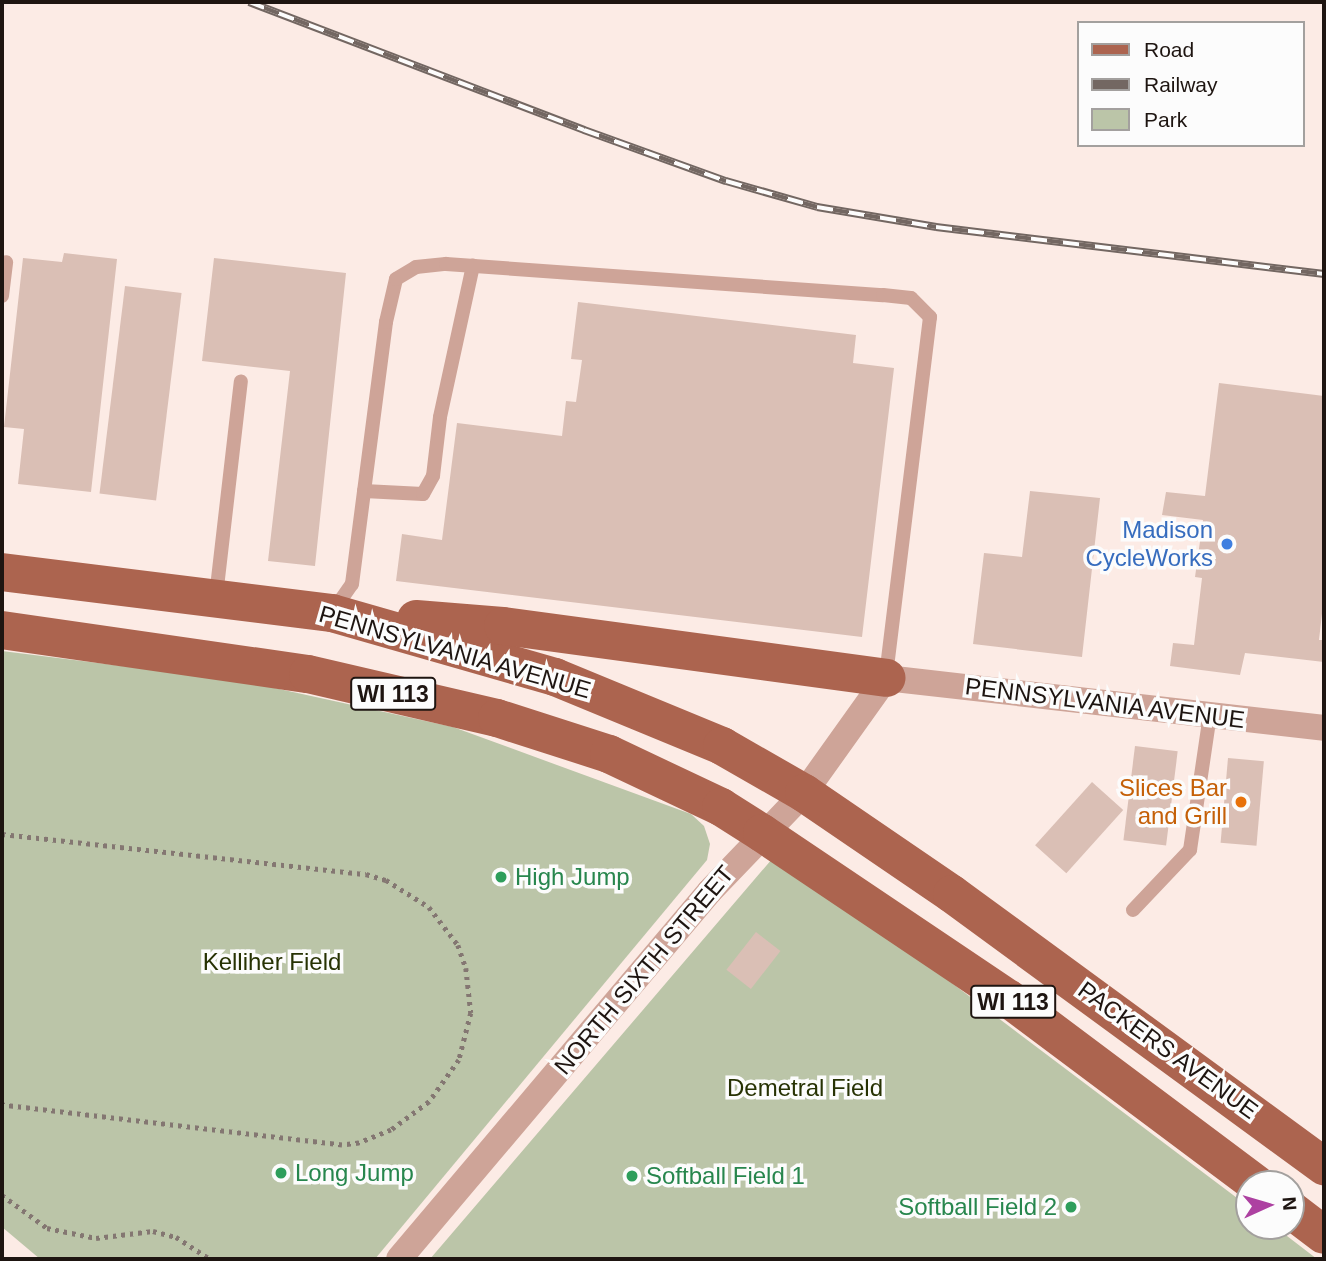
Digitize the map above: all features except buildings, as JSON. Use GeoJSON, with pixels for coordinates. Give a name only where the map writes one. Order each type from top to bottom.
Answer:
{"type":"FeatureCollection","features":[{"type":"Feature","properties":{"kind":"main road","name":"PENNSYLVANIA AVENUE"},"geometry":{"type":"LineString","coordinates":[[2,572],[332,612],[555,677],[629,704],[722,746],[804,793]]}},
{"type":"Feature","properties":{"kind":"main road"},"geometry":{"type":"LineString","coordinates":[[332,612],[503,626],[886,678]]}},
{"type":"Feature","properties":{"kind":"main road","name":"WI 113"},"geometry":{"type":"LineString","coordinates":[[2,630],[307,674],[497,718],[609,754],[721,807],[762,833],[1009,999],[1237,1170]]}},
{"type":"Feature","properties":{"kind":"main road","name":"PACKERS AVENUE"},"geometry":{"type":"LineString","coordinates":[[804,793],[1120,1013],[1324,1166]]}},
{"type":"Feature","properties":{"kind":"main road"},"geometry":{"type":"LineString","coordinates":[[1305,1221],[1324,1235]]}},
{"type":"Feature","properties":{"kind":"street","name":"PENNSYLVANIA AVENUE"},"geometry":{"type":"LineString","coordinates":[[886,678],[1324,729]]}},
{"type":"Feature","properties":{"kind":"street","name":"NORTH SIXTH STREET"},"geometry":{"type":"LineString","coordinates":[[399,1259],[762,833],[804,793],[886,678]]}},
{"type":"Feature","properties":{"kind":"lane"},"geometry":{"type":"LineString","coordinates":[[2,296],[6,262]]}},
{"type":"Feature","properties":{"kind":"lane"},"geometry":{"type":"LineString","coordinates":[[364,491],[424,494],[433,476],[440,417],[473,266]]}},
{"type":"Feature","properties":{"kind":"lane"},"geometry":{"type":"LineString","coordinates":[[332,612],[352,584],[396,279],[416,267],[473,266],[911,298],[930,317],[930,340],[886,678]]}},
{"type":"Feature","properties":{"kind":"lane"},"geometry":{"type":"LineString","coordinates":[[216,598],[241,381]]}},
{"type":"Feature","properties":{"kind":"lane"},"geometry":{"type":"LineString","coordinates":[[1133,910],[1189,850],[1210,714]]}},
{"type":"Feature","properties":{"kind":"path"},"geometry":{"type":"LineString","coordinates":[[2,834],[366,874],[386,880],[429,906],[458,945],[466,968],[471,1013],[458,1060],[429,1102],[391,1130],[359,1143],[342,1144],[2,1105]]}},
{"type":"Feature","properties":{"kind":"path"},"geometry":{"type":"LineString","coordinates":[[2,1195],[47,1228],[96,1238],[153,1231],[176,1237],[210,1259]]}},
{"type":"Feature","properties":{"kind":"green space","name":"Kelliher Field"},"geometry":{"type":"Polygon","coordinates":[[[2,651],[242,681],[453,727],[691,814],[704,826],[710,844],[707,860],[375,1259],[40,1259],[2,1227],[2,651]]]}},
{"type":"Feature","properties":{"kind":"green space","name":"Demetral Field"},"geometry":{"type":"Polygon","coordinates":[[[778,852],[1235,1196],[1235,1240],[1292,1240],[1317,1259],[430,1259],[778,852]]]}},
{"type":"Feature","properties":{"kind":"railway"},"geometry":{"type":"LineString","coordinates":[[249,2],[584,130],[726,181],[817,207],[936,227],[1324,274]]}},
{"type":"Feature","properties":{"kind":"place","name":"Madison CycleWorks"},"geometry":{"type":"Point","coordinates":[1227,544]}},
{"type":"Feature","properties":{"kind":"place","name":"Slices Bar and Grill"},"geometry":{"type":"Point","coordinates":[1241,802]}},
{"type":"Feature","properties":{"kind":"place","name":"High Jump"},"geometry":{"type":"Point","coordinates":[501,877]}},
{"type":"Feature","properties":{"kind":"place","name":"Long Jump"},"geometry":{"type":"Point","coordinates":[281,1173]}},
{"type":"Feature","properties":{"kind":"place","name":"Softball Field 1"},"geometry":{"type":"Point","coordinates":[632,1176]}},
{"type":"Feature","properties":{"kind":"place","name":"Softball Field 2"},"geometry":{"type":"Point","coordinates":[1071,1207]}}]}
